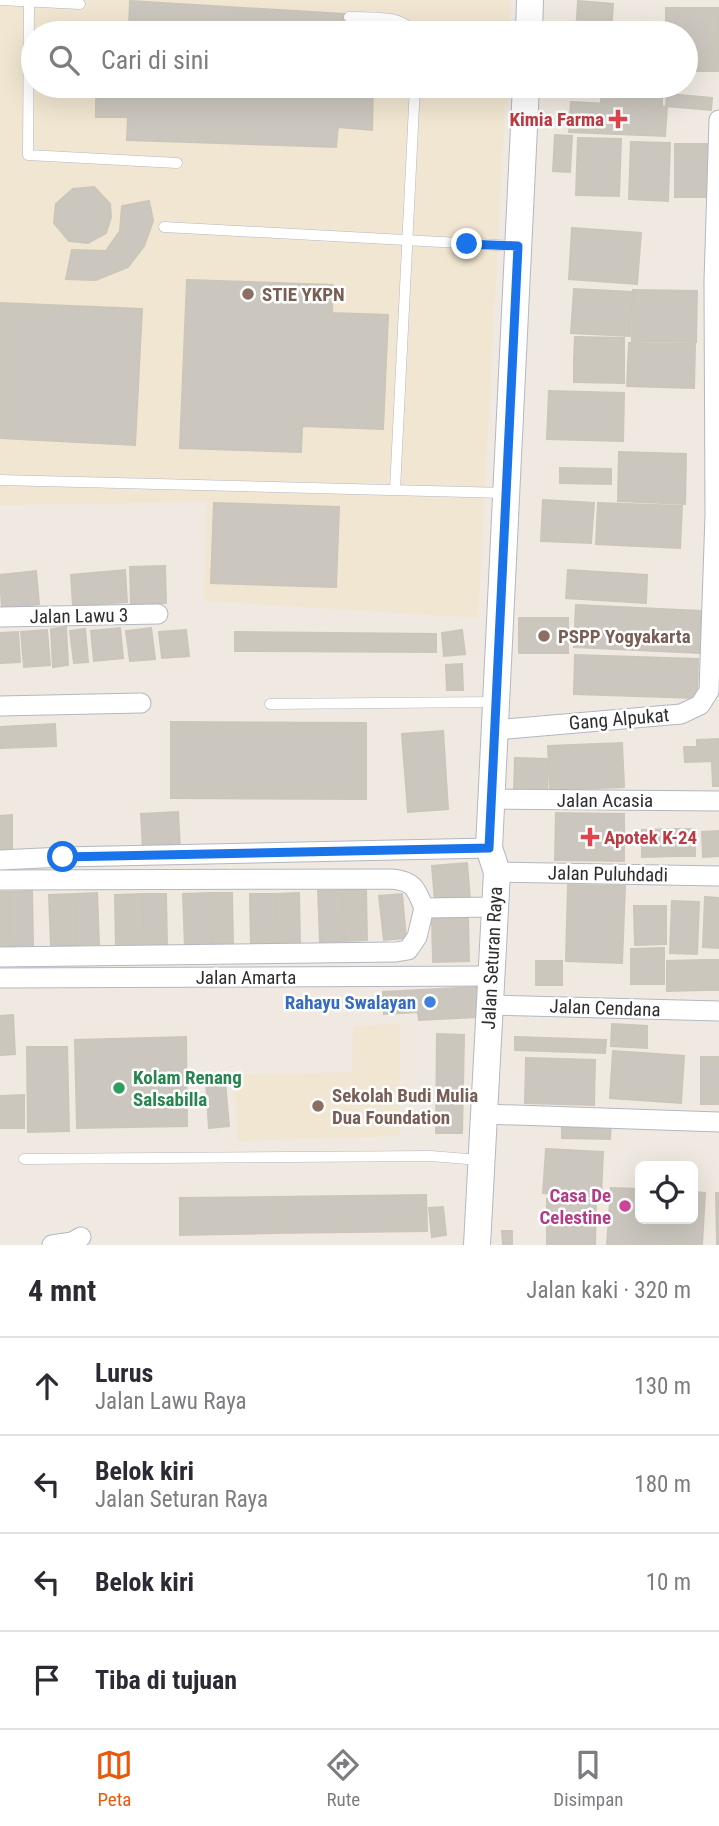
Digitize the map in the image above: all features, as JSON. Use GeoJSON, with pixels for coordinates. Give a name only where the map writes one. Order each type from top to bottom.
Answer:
{"type":"FeatureCollection","features":[{"type":"Feature","properties":{"kind":"main road"},"geometry":{"type":"LineString","coordinates":[[529,21],[530,0]]}},
{"type":"Feature","properties":{"kind":"main road","name":"Jalan Seturan Raya"},"geometry":{"type":"LineString","coordinates":[[477,1245],[495,907],[491,799],[525,98]]}},
{"type":"Feature","properties":{"kind":"street","name":"Gang Alpukat"},"geometry":{"type":"LineString","coordinates":[[495,730],[681,714],[700,705],[709,691],[717,514],[716,281],[719,120]]}},
{"type":"Feature","properties":{"kind":"street","name":"Jalan Lawu 3"},"geometry":{"type":"LineString","coordinates":[[0,617],[158,614]]}},
{"type":"Feature","properties":{"kind":"street"},"geometry":{"type":"LineString","coordinates":[[0,706],[141,703]]}},
{"type":"Feature","properties":{"kind":"street","name":"Jalan Acasia"},"geometry":{"type":"LineString","coordinates":[[491,799],[719,800]]}},
{"type":"Feature","properties":{"kind":"street","name":"Jalan Puluhdadi"},"geometry":{"type":"LineString","coordinates":[[0,860],[104,856],[493,860],[719,876]]}},
{"type":"Feature","properties":{"kind":"street"},"geometry":{"type":"LineString","coordinates":[[0,880],[392,879],[403,880],[415,888],[424,908],[417,937],[408,950],[396,952],[0,957]]}},
{"type":"Feature","properties":{"kind":"street"},"geometry":{"type":"LineString","coordinates":[[424,908],[495,907]]}},
{"type":"Feature","properties":{"kind":"street","name":"Jalan Amarta"},"geometry":{"type":"LineString","coordinates":[[0,978],[491,976]]}},
{"type":"Feature","properties":{"kind":"street","name":"Jalan Cendana"},"geometry":{"type":"LineString","coordinates":[[490,1004],[719,1011]]}},
{"type":"Feature","properties":{"kind":"street"},"geometry":{"type":"LineString","coordinates":[[484,1114],[719,1122]]}},
{"type":"Feature","properties":{"kind":"street"},"geometry":{"type":"LineString","coordinates":[[52,1245],[72,1242],[81,1237]]}},
{"type":"Feature","properties":{"kind":"lane"},"geometry":{"type":"LineString","coordinates":[[0,0],[80,4]]}},
{"type":"Feature","properties":{"kind":"lane"},"geometry":{"type":"LineString","coordinates":[[29,1],[29,21]]}},
{"type":"Feature","properties":{"kind":"lane"},"geometry":{"type":"LineString","coordinates":[[349,17],[400,21]]}},
{"type":"Feature","properties":{"kind":"lane"},"geometry":{"type":"LineString","coordinates":[[28,98],[28,156],[177,163]]}},
{"type":"Feature","properties":{"kind":"lane"},"geometry":{"type":"LineString","coordinates":[[395,490],[414,98]]}},
{"type":"Feature","properties":{"kind":"lane"},"geometry":{"type":"LineString","coordinates":[[164,227],[518,246]]}},
{"type":"Feature","properties":{"kind":"lane"},"geometry":{"type":"LineString","coordinates":[[0,480],[506,493]]}},
{"type":"Feature","properties":{"kind":"lane"},"geometry":{"type":"LineString","coordinates":[[270,704],[496,702]]}},
{"type":"Feature","properties":{"kind":"lane"},"geometry":{"type":"LineString","coordinates":[[24,1159],[431,1156],[481,1161]]}},
{"type":"Feature","properties":{"kind":"shaded area","name":"STIE YKPN"},"geometry":{"type":"Polygon","coordinates":[[[0,0],[510,0],[509,21],[21,21],[21,98],[505,98],[478,618],[204,601],[207,502],[0,505],[0,0]]]}},
{"type":"Feature","properties":{"kind":"shaded area","name":"Sekolah Budi Mulia Dua Foundation"},"geometry":{"type":"Polygon","coordinates":[[[400,1024],[400,1136],[238,1141],[234,1075],[352,1072],[353,1026],[400,1024]]]}},
{"type":"Feature","properties":{"kind":"building"},"geometry":{"type":"Polygon","coordinates":[[[130,1],[344,14],[344,21],[129,21],[130,1]]]}},
{"type":"Feature","properties":{"kind":"building"},"geometry":{"type":"Polygon","coordinates":[[[578,1],[613,4],[612,21],[577,21],[578,1]]]}},
{"type":"Feature","properties":{"kind":"building"},"geometry":{"type":"Polygon","coordinates":[[[666,8],[718,8],[718,71],[698,71],[698,21],[666,21],[666,8]]]}},
{"type":"Feature","properties":{"kind":"building"},"geometry":{"type":"Polygon","coordinates":[[[96,98],[373,98],[372,130],[338,127],[336,147],[127,140],[128,117],[96,117],[96,98]]]}},
{"type":"Feature","properties":{"kind":"building"},"geometry":{"type":"Polygon","coordinates":[[[601,98],[662,98],[662,105],[601,102],[601,98]]]}},
{"type":"Feature","properties":{"kind":"building"},"geometry":{"type":"Polygon","coordinates":[[[667,98],[712,98],[711,110],[666,106],[667,98]]]}},
{"type":"Feature","properties":{"kind":"building","name":"Kimia Farma"},"geometry":{"type":"Polygon","coordinates":[[[571,102],[667,107],[665,136],[569,132],[571,102]]]}},
{"type":"Feature","properties":{"kind":"building"},"geometry":{"type":"Polygon","coordinates":[[[555,135],[572,136],[570,172],[553,171],[555,135]]]}},
{"type":"Feature","properties":{"kind":"building"},"geometry":{"type":"Polygon","coordinates":[[[578,138],[621,139],[619,196],[576,195],[578,138]]]}},
{"type":"Feature","properties":{"kind":"building"},"geometry":{"type":"Polygon","coordinates":[[[631,142],[670,143],[668,201],[629,199],[631,142]]]}},
{"type":"Feature","properties":{"kind":"building"},"geometry":{"type":"Polygon","coordinates":[[[675,144],[713,144],[712,197],[675,197],[675,144]]]}},
{"type":"Feature","properties":{"kind":"building"},"geometry":{"type":"Polygon","coordinates":[[[94,187],[110,204],[111,217],[106,233],[88,243],[69,241],[54,223],[56,204],[73,189],[94,187]]]}},
{"type":"Feature","properties":{"kind":"building"},"geometry":{"type":"Polygon","coordinates":[[[149,201],[153,221],[144,246],[128,267],[96,280],[66,279],[72,250],[106,251],[120,231],[122,206],[149,201]]]}},
{"type":"Feature","properties":{"kind":"building"},"geometry":{"type":"Polygon","coordinates":[[[572,228],[641,233],[637,284],[569,279],[572,228]]]}},
{"type":"Feature","properties":{"kind":"building"},"geometry":{"type":"Polygon","coordinates":[[[187,280],[333,285],[332,313],[388,315],[383,429],[302,426],[301,452],[180,448],[187,280]]]}},
{"type":"Feature","properties":{"kind":"building"},"geometry":{"type":"Polygon","coordinates":[[[574,289],[632,292],[630,336],[571,333],[574,289]]]}},
{"type":"Feature","properties":{"kind":"building"},"geometry":{"type":"Polygon","coordinates":[[[633,290],[697,291],[696,342],[632,341],[633,290]]]}},
{"type":"Feature","properties":{"kind":"building"},"geometry":{"type":"Polygon","coordinates":[[[0,303],[142,309],[135,445],[0,438],[0,303]]]}},
{"type":"Feature","properties":{"kind":"building"},"geometry":{"type":"Polygon","coordinates":[[[575,337],[624,338],[624,361],[574,360],[575,337]]]}},
{"type":"Feature","properties":{"kind":"building"},"geometry":{"type":"Polygon","coordinates":[[[629,343],[695,344],[694,388],[627,386],[629,343]]]}},
{"type":"Feature","properties":{"kind":"building"},"geometry":{"type":"Polygon","coordinates":[[[574,360],[624,361],[624,383],[574,382],[574,360]]]}},
{"type":"Feature","properties":{"kind":"building"},"geometry":{"type":"Polygon","coordinates":[[[549,391],[624,393],[623,441],[547,439],[549,391]]]}},
{"type":"Feature","properties":{"kind":"building"},"geometry":{"type":"Polygon","coordinates":[[[619,452],[686,454],[685,504],[618,501],[619,452]]]}},
{"type":"Feature","properties":{"kind":"building"},"geometry":{"type":"Polygon","coordinates":[[[560,468],[611,469],[611,484],[560,483],[560,468]]]}},
{"type":"Feature","properties":{"kind":"building"},"geometry":{"type":"Polygon","coordinates":[[[543,500],[594,503],[591,543],[541,541],[543,500]]]}},
{"type":"Feature","properties":{"kind":"building"},"geometry":{"type":"Polygon","coordinates":[[[214,503],[339,507],[336,587],[211,583],[214,503]]]}},
{"type":"Feature","properties":{"kind":"building"},"geometry":{"type":"Polygon","coordinates":[[[598,503],[682,506],[680,548],[596,544],[598,503]]]}},
{"type":"Feature","properties":{"kind":"building"},"geometry":{"type":"Polygon","coordinates":[[[165,566],[166,603],[131,604],[130,567],[165,566]]]}},
{"type":"Feature","properties":{"kind":"building"},"geometry":{"type":"Polygon","coordinates":[[[125,570],[127,602],[73,606],[71,575],[125,570]]]}},
{"type":"Feature","properties":{"kind":"building"},"geometry":{"type":"Polygon","coordinates":[[[568,570],[647,575],[646,603],[566,598],[568,570]]]}},
{"type":"Feature","properties":{"kind":"building"},"geometry":{"type":"Polygon","coordinates":[[[36,571],[39,604],[2,608],[0,575],[36,571]]]}},
{"type":"Feature","properties":{"kind":"building"},"geometry":{"type":"Polygon","coordinates":[[[576,605],[701,611],[699,653],[574,647],[576,605]]]}},
{"type":"Feature","properties":{"kind":"building","name":"PSPP Yogyakarta"},"geometry":{"type":"Polygon","coordinates":[[[519,618],[568,618],[568,653],[519,653],[519,618]]]}},
{"type":"Feature","properties":{"kind":"building"},"geometry":{"type":"Polygon","coordinates":[[[66,627],[68,665],[53,667],[51,629],[66,627]]]}},
{"type":"Feature","properties":{"kind":"building"},"geometry":{"type":"Polygon","coordinates":[[[120,628],[123,658],[94,661],[91,631],[120,628]]]}},
{"type":"Feature","properties":{"kind":"building"},"geometry":{"type":"Polygon","coordinates":[[[151,628],[155,659],[130,661],[126,631],[151,628]]]}},
{"type":"Feature","properties":{"kind":"building"},"geometry":{"type":"Polygon","coordinates":[[[85,629],[88,662],[74,663],[70,631],[85,629]]]}},
{"type":"Feature","properties":{"kind":"building"},"geometry":{"type":"Polygon","coordinates":[[[47,630],[50,665],[24,667],[21,632],[47,630]]]}},
{"type":"Feature","properties":{"kind":"building"},"geometry":{"type":"Polygon","coordinates":[[[186,630],[189,656],[162,658],[159,632],[186,630]]]}},
{"type":"Feature","properties":{"kind":"building"},"geometry":{"type":"Polygon","coordinates":[[[462,630],[465,654],[444,656],[442,633],[462,630]]]}},
{"type":"Feature","properties":{"kind":"building"},"geometry":{"type":"Polygon","coordinates":[[[18,632],[20,662],[0,663],[0,633],[18,632]]]}},
{"type":"Feature","properties":{"kind":"building"},"geometry":{"type":"Polygon","coordinates":[[[235,632],[436,634],[436,652],[235,651],[235,632]]]}},
{"type":"Feature","properties":{"kind":"building"},"geometry":{"type":"Polygon","coordinates":[[[575,655],[698,659],[697,698],[574,694],[575,655]]]}},
{"type":"Feature","properties":{"kind":"building"},"geometry":{"type":"Polygon","coordinates":[[[462,664],[463,690],[447,690],[446,665],[462,664]]]}},
{"type":"Feature","properties":{"kind":"building"},"geometry":{"type":"Polygon","coordinates":[[[171,722],[366,723],[366,799],[171,798],[171,722]]]}},
{"type":"Feature","properties":{"kind":"building"},"geometry":{"type":"Polygon","coordinates":[[[55,724],[56,746],[0,748],[0,727],[55,724]]]}},
{"type":"Feature","properties":{"kind":"building"},"geometry":{"type":"Polygon","coordinates":[[[443,731],[448,809],[408,812],[402,734],[443,731]]]}},
{"type":"Feature","properties":{"kind":"building"},"geometry":{"type":"Polygon","coordinates":[[[719,739],[719,786],[713,786],[712,761],[685,762],[684,747],[697,747],[697,740],[719,739]]]}},
{"type":"Feature","properties":{"kind":"building"},"geometry":{"type":"Polygon","coordinates":[[[622,743],[624,787],[550,790],[548,746],[622,743]]]}},
{"type":"Feature","properties":{"kind":"building"},"geometry":{"type":"Polygon","coordinates":[[[515,758],[548,759],[547,794],[514,793],[515,758]]]}},
{"type":"Feature","properties":{"kind":"building"},"geometry":{"type":"Polygon","coordinates":[[[178,812],[180,848],[143,850],[141,814],[178,812]]]}},
{"type":"Feature","properties":{"kind":"building","name":"Apotek K-24"},"geometry":{"type":"Polygon","coordinates":[[[556,813],[624,814],[624,861],[555,860],[556,813]]]}},
{"type":"Feature","properties":{"kind":"building"},"geometry":{"type":"Polygon","coordinates":[[[12,815],[12,850],[0,850],[0,816],[12,815]]]}},
{"type":"Feature","properties":{"kind":"building"},"geometry":{"type":"Polygon","coordinates":[[[674,829],[675,856],[642,857],[642,830],[674,829]]]}},
{"type":"Feature","properties":{"kind":"building"},"geometry":{"type":"Polygon","coordinates":[[[674,829],[695,829],[695,856],[675,856],[674,829]]]}},
{"type":"Feature","properties":{"kind":"building"},"geometry":{"type":"Polygon","coordinates":[[[719,831],[719,856],[703,857],[702,832],[719,831]]]}},
{"type":"Feature","properties":{"kind":"building"},"geometry":{"type":"Polygon","coordinates":[[[467,863],[470,899],[435,902],[432,866],[467,863]]]}},
{"type":"Feature","properties":{"kind":"building"},"geometry":{"type":"Polygon","coordinates":[[[568,885],[625,886],[622,963],[566,961],[568,885]]]}},
{"type":"Feature","properties":{"kind":"building"},"geometry":{"type":"Polygon","coordinates":[[[366,889],[367,940],[344,941],[342,890],[366,889]]]}},
{"type":"Feature","properties":{"kind":"building"},"geometry":{"type":"Polygon","coordinates":[[[342,890],[344,941],[320,942],[318,891],[342,890]]]}},
{"type":"Feature","properties":{"kind":"building"},"geometry":{"type":"Polygon","coordinates":[[[32,891],[33,945],[10,946],[9,892],[32,891]]]}},
{"type":"Feature","properties":{"kind":"building"},"geometry":{"type":"Polygon","coordinates":[[[0,892],[9,892],[10,946],[0,946],[0,892]]]}},
{"type":"Feature","properties":{"kind":"building"},"geometry":{"type":"Polygon","coordinates":[[[97,893],[99,944],[76,945],[75,894],[97,893]]]}},
{"type":"Feature","properties":{"kind":"building"},"geometry":{"type":"Polygon","coordinates":[[[210,893],[232,893],[233,945],[211,946],[210,893]]]}},
{"type":"Feature","properties":{"kind":"building"},"geometry":{"type":"Polygon","coordinates":[[[210,893],[211,946],[185,947],[183,894],[210,893]]]}},
{"type":"Feature","properties":{"kind":"building"},"geometry":{"type":"Polygon","coordinates":[[[299,893],[300,946],[278,947],[276,894],[299,893]]]}},
{"type":"Feature","properties":{"kind":"building"},"geometry":{"type":"Polygon","coordinates":[[[75,894],[76,945],[51,946],[49,895],[75,894]]]}},
{"type":"Feature","properties":{"kind":"building"},"geometry":{"type":"Polygon","coordinates":[[[142,894],[166,894],[167,947],[144,947],[142,894]]]}},
{"type":"Feature","properties":{"kind":"building"},"geometry":{"type":"Polygon","coordinates":[[[142,894],[144,947],[116,948],[115,895],[142,894]]]}},
{"type":"Feature","properties":{"kind":"building"},"geometry":{"type":"Polygon","coordinates":[[[250,894],[276,894],[278,947],[251,948],[250,894]]]}},
{"type":"Feature","properties":{"kind":"building"},"geometry":{"type":"Polygon","coordinates":[[[402,894],[406,938],[384,940],[379,896],[402,894]]]}},
{"type":"Feature","properties":{"kind":"building"},"geometry":{"type":"Polygon","coordinates":[[[705,897],[719,898],[719,948],[703,947],[705,897]]]}},
{"type":"Feature","properties":{"kind":"building"},"geometry":{"type":"Polygon","coordinates":[[[672,901],[699,902],[697,954],[670,953],[672,901]]]}},
{"type":"Feature","properties":{"kind":"building"},"geometry":{"type":"Polygon","coordinates":[[[634,906],[666,906],[666,944],[635,945],[634,906]]]}},
{"type":"Feature","properties":{"kind":"building"},"geometry":{"type":"Polygon","coordinates":[[[468,918],[469,961],[433,962],[432,919],[468,918]]]}},
{"type":"Feature","properties":{"kind":"building"},"geometry":{"type":"Polygon","coordinates":[[[664,948],[664,984],[631,984],[631,949],[664,948]]]}},
{"type":"Feature","properties":{"kind":"building"},"geometry":{"type":"Polygon","coordinates":[[[704,960],[704,990],[667,991],[667,961],[704,960]]]}},
{"type":"Feature","properties":{"kind":"building"},"geometry":{"type":"Polygon","coordinates":[[[704,960],[719,960],[719,990],[704,990],[704,960]]]}},
{"type":"Feature","properties":{"kind":"building"},"geometry":{"type":"Polygon","coordinates":[[[536,961],[562,961],[562,985],[536,985],[536,961]]]}},
{"type":"Feature","properties":{"kind":"building","name":"Rahayu Swalayan"},"geometry":{"type":"Polygon","coordinates":[[[476,987],[477,1017],[419,1020],[418,1012],[384,1014],[383,992],[476,987]]]}},
{"type":"Feature","properties":{"kind":"building"},"geometry":{"type":"Polygon","coordinates":[[[13,1015],[15,1054],[0,1055],[0,1016],[13,1015]]]}},
{"type":"Feature","properties":{"kind":"building"},"geometry":{"type":"Polygon","coordinates":[[[612,1024],[647,1026],[647,1048],[611,1046],[612,1024]]]}},
{"type":"Feature","properties":{"kind":"building"},"geometry":{"type":"Polygon","coordinates":[[[437,1034],[464,1035],[462,1133],[436,1133],[437,1034]]]}},
{"type":"Feature","properties":{"kind":"building"},"geometry":{"type":"Polygon","coordinates":[[[186,1037],[187,1126],[77,1128],[75,1040],[186,1037]]]}},
{"type":"Feature","properties":{"kind":"building"},"geometry":{"type":"Polygon","coordinates":[[[515,1037],[606,1040],[605,1053],[515,1050],[515,1037]]]}},
{"type":"Feature","properties":{"kind":"building"},"geometry":{"type":"Polygon","coordinates":[[[27,1047],[67,1047],[69,1131],[28,1132],[27,1047]]]}},
{"type":"Feature","properties":{"kind":"building"},"geometry":{"type":"Polygon","coordinates":[[[613,1051],[684,1056],[681,1103],[610,1098],[613,1051]]]}},
{"type":"Feature","properties":{"kind":"building"},"geometry":{"type":"Polygon","coordinates":[[[701,1057],[719,1057],[719,1104],[701,1104],[701,1057]]]}},
{"type":"Feature","properties":{"kind":"building"},"geometry":{"type":"Polygon","coordinates":[[[526,1058],[595,1060],[594,1105],[525,1103],[526,1058]]]}},
{"type":"Feature","properties":{"kind":"building"},"geometry":{"type":"Polygon","coordinates":[[[225,1081],[229,1126],[209,1128],[206,1082],[225,1081]]]}},
{"type":"Feature","properties":{"kind":"building"},"geometry":{"type":"Polygon","coordinates":[[[24,1095],[24,1128],[0,1128],[0,1096],[24,1095]]]}},
{"type":"Feature","properties":{"kind":"building"},"geometry":{"type":"Polygon","coordinates":[[[562,1123],[611,1124],[610,1139],[562,1138],[562,1123]]]}},
{"type":"Feature","properties":{"kind":"building"},"geometry":{"type":"Polygon","coordinates":[[[546,1149],[603,1152],[601,1197],[543,1193],[546,1149]]]}},
{"type":"Feature","properties":{"kind":"building","name":"Casa De Celestine"},"geometry":{"type":"Polygon","coordinates":[[[611,1188],[635,1189],[635,1224],[698,1224],[698,1192],[705,1193],[702,1245],[607,1245],[611,1188]]]}},
{"type":"Feature","properties":{"kind":"building"},"geometry":{"type":"Polygon","coordinates":[[[716,1193],[719,1193],[719,1245],[717,1245],[716,1193]]]}},
{"type":"Feature","properties":{"kind":"building"},"geometry":{"type":"Polygon","coordinates":[[[426,1195],[427,1231],[274,1233],[274,1197],[426,1195]]]}},
{"type":"Feature","properties":{"kind":"building"},"geometry":{"type":"Polygon","coordinates":[[[274,1197],[274,1233],[180,1235],[180,1198],[274,1197]]]}},
{"type":"Feature","properties":{"kind":"building"},"geometry":{"type":"Polygon","coordinates":[[[547,1199],[596,1200],[595,1245],[547,1245],[547,1199]]]}},
{"type":"Feature","properties":{"kind":"building"},"geometry":{"type":"Polygon","coordinates":[[[443,1207],[446,1235],[432,1237],[429,1208],[443,1207]]]}},
{"type":"Feature","properties":{"kind":"building"},"geometry":{"type":"Polygon","coordinates":[[[502,1231],[512,1231],[512,1245],[503,1245],[502,1231]]]}},
{"type":"Feature","properties":{"kind":"place","name":"Kimia Farma"},"geometry":{"type":"Point","coordinates":[618,119]}},
{"type":"Feature","properties":{"kind":"place","name":"STIE YKPN"},"geometry":{"type":"Point","coordinates":[248,294]}},
{"type":"Feature","properties":{"kind":"place","name":"PSPP Yogyakarta"},"geometry":{"type":"Point","coordinates":[544,636]}},
{"type":"Feature","properties":{"kind":"place","name":"Apotek K-24"},"geometry":{"type":"Point","coordinates":[590,837]}},
{"type":"Feature","properties":{"kind":"place","name":"Rahayu Swalayan"},"geometry":{"type":"Point","coordinates":[430,1002]}},
{"type":"Feature","properties":{"kind":"place","name":"Kolam Renang Salsabilla"},"geometry":{"type":"Point","coordinates":[119,1088]}},
{"type":"Feature","properties":{"kind":"place","name":"Sekolah Budi Mulia Dua Foundation"},"geometry":{"type":"Point","coordinates":[318,1106]}},
{"type":"Feature","properties":{"kind":"place","name":"Casa De Celestine"},"geometry":{"type":"Point","coordinates":[625,1206]}},
{"type":"Feature","properties":{"kind":"route"},"geometry":{"type":"LineString","coordinates":[[63,857],[489,848],[518,246],[467,244]]}}]}
